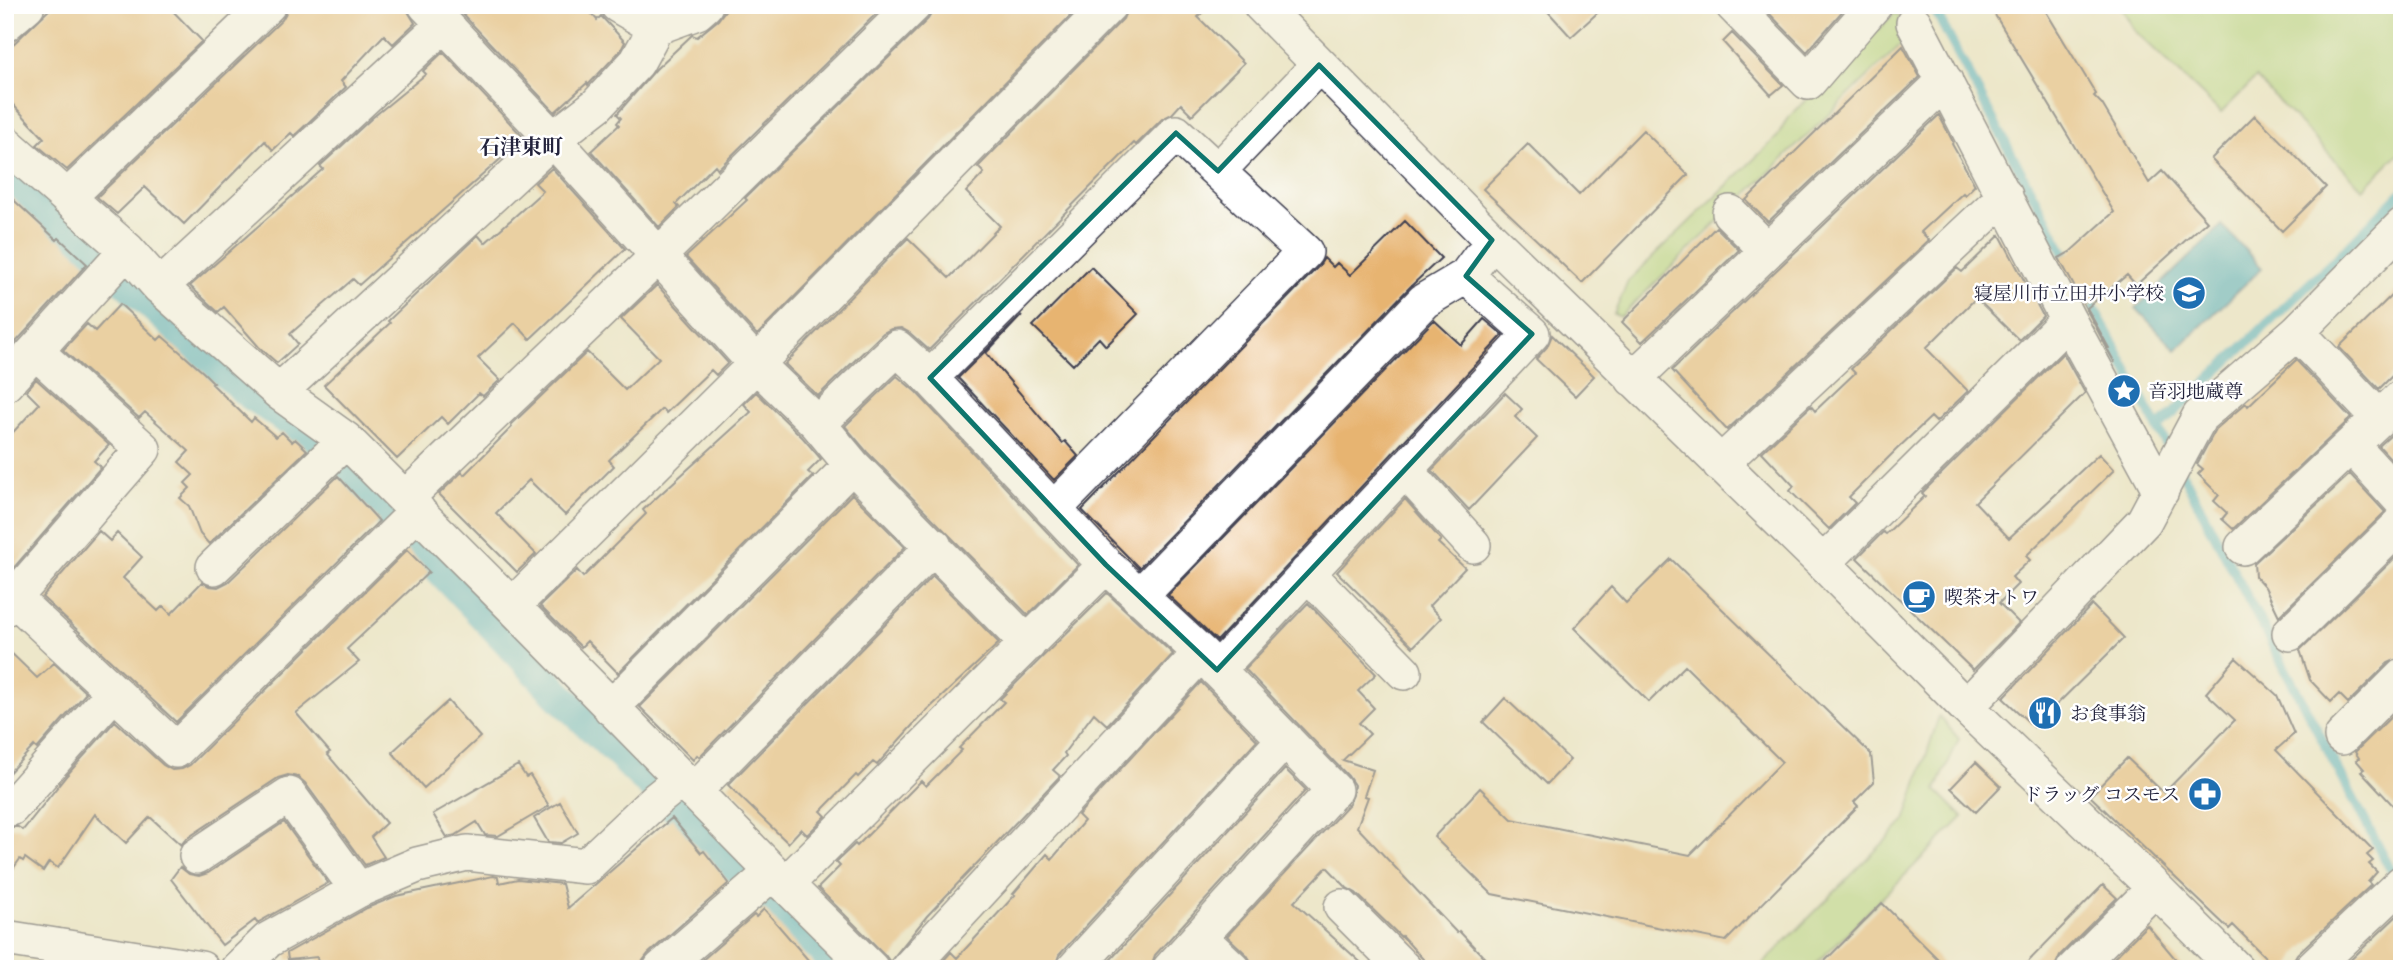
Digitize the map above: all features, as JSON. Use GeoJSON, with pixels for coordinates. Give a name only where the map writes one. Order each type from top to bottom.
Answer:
{"type":"FeatureCollection","features":[{"type":"Feature","properties":{"kind":"street"},"geometry":{"type":"LineString","coordinates":[[5,24],[27,5]]}},
{"type":"Feature","properties":{"kind":"street"},"geometry":{"type":"LineString","coordinates":[[67,198],[268,5]]}},
{"type":"Feature","properties":{"kind":"street"},"geometry":{"type":"LineString","coordinates":[[618,5],[656,27]]}},
{"type":"Feature","properties":{"kind":"street"},"geometry":{"type":"LineString","coordinates":[[279,391],[553,139],[597,105],[636,62],[656,27],[697,12],[705,5]]}},
{"type":"Feature","properties":{"kind":"street"},"geometry":{"type":"LineString","coordinates":[[35,351],[143,449],[8,599],[176,750],[657,257],[914,5]]}},
{"type":"Feature","properties":{"kind":"street"},"geometry":{"type":"LineString","coordinates":[[512,606],[756,364],[1109,5]]}},
{"type":"Feature","properties":{"kind":"street"},"geometry":{"type":"LineString","coordinates":[[1261,5],[1492,240],[2236,969]]}},
{"type":"Feature","properties":{"kind":"street"},"geometry":{"type":"LineString","coordinates":[[1733,5],[1808,82],[1874,5]]}},
{"type":"Feature","properties":{"kind":"street"},"geometry":{"type":"LineString","coordinates":[[160,287],[435,15],[553,139],[756,364],[818,424],[852,464],[1028,644]]}},
{"type":"Feature","properties":{"kind":"street"},"geometry":{"type":"LineString","coordinates":[[1914,23],[2068,320],[2171,472]]}},
{"type":"Feature","properties":{"kind":"street"},"geometry":{"type":"LineString","coordinates":[[1218,171],[1319,65]]}},
{"type":"Feature","properties":{"kind":"street"},"geometry":{"type":"LineString","coordinates":[[1633,379],[1945,81]]}},
{"type":"Feature","properties":{"kind":"street"},"geometry":{"type":"LineString","coordinates":[[930,378],[1176,133],[1305,252],[1053,510]]}},
{"type":"Feature","properties":{"kind":"street"},"geometry":{"type":"LineString","coordinates":[[5,144],[127,250],[160,287],[279,391],[406,516],[512,606],[611,708],[677,790],[768,882],[871,969]]}},
{"type":"Feature","properties":{"kind":"street"},"geometry":{"type":"LineString","coordinates":[[1720,464],[2005,196]]}},
{"type":"Feature","properties":{"kind":"street"},"geometry":{"type":"LineString","coordinates":[[1730,213],[1768,250]]}},
{"type":"Feature","properties":{"kind":"street"},"geometry":{"type":"LineString","coordinates":[[1965,706],[2144,521],[2200,416],[2297,332],[2402,226]]}},
{"type":"Feature","properties":{"kind":"street"},"geometry":{"type":"LineString","coordinates":[[1139,597],[1424,301],[1466,276],[1492,240]]}},
{"type":"Feature","properties":{"kind":"street"},"geometry":{"type":"LineString","coordinates":[[5,384],[127,250]]}},
{"type":"Feature","properties":{"kind":"street"},"geometry":{"type":"LineString","coordinates":[[1466,276],[1532,334]]}},
{"type":"Feature","properties":{"kind":"street"},"geometry":{"type":"LineString","coordinates":[[908,969],[1209,661],[1307,573],[1560,307]]}},
{"type":"Feature","properties":{"kind":"street"},"geometry":{"type":"LineString","coordinates":[[1823,563],[2068,320]]}},
{"type":"Feature","properties":{"kind":"street"},"geometry":{"type":"LineString","coordinates":[[2243,547],[2390,408],[2297,332]]}},
{"type":"Feature","properties":{"kind":"street"},"geometry":{"type":"LineString","coordinates":[[818,424],[897,348],[930,378],[1106,565],[1209,661],[1334,790],[1170,969]]}},
{"type":"Feature","properties":{"kind":"street"},"geometry":{"type":"LineString","coordinates":[[2351,445],[2402,501]]}},
{"type":"Feature","properties":{"kind":"street"},"geometry":{"type":"LineString","coordinates":[[214,567],[336,450]]}},
{"type":"Feature","properties":{"kind":"street"},"geometry":{"type":"LineString","coordinates":[[611,708],[852,464]]}},
{"type":"Feature","properties":{"kind":"street"},"geometry":{"type":"LineString","coordinates":[[1405,470],[1473,545]]}},
{"type":"Feature","properties":{"kind":"street"},"geometry":{"type":"LineString","coordinates":[[2290,633],[2402,523]]}},
{"type":"Feature","properties":{"kind":"street"},"geometry":{"type":"LineString","coordinates":[[238,969],[268,940],[358,890],[417,865],[467,853],[586,866],[677,790],[934,546]]}},
{"type":"Feature","properties":{"kind":"street"},"geometry":{"type":"LineString","coordinates":[[661,969],[768,882],[1028,644],[1106,565]]}},
{"type":"Feature","properties":{"kind":"street"},"geometry":{"type":"LineString","coordinates":[[1307,573],[1404,673]]}},
{"type":"Feature","properties":{"kind":"street"},"geometry":{"type":"LineString","coordinates":[[2342,737],[2402,677]]}},
{"type":"Feature","properties":{"kind":"street"},"geometry":{"type":"LineString","coordinates":[[5,804],[10,808],[114,692]]}},
{"type":"Feature","properties":{"kind":"street"},"geometry":{"type":"LineString","coordinates":[[1074,969],[1285,738]]}},
{"type":"Feature","properties":{"kind":"street"},"geometry":{"type":"LineString","coordinates":[[197,856],[289,794],[358,890]]}},
{"type":"Feature","properties":{"kind":"street"},"geometry":{"type":"LineString","coordinates":[[2402,859],[2399,862],[2402,866]]}},
{"type":"Feature","properties":{"kind":"street"},"geometry":{"type":"LineString","coordinates":[[2311,969],[2402,883]]}},
{"type":"Feature","properties":{"kind":"street"},"geometry":{"type":"LineString","coordinates":[[2074,969],[2155,888]]}},
{"type":"Feature","properties":{"kind":"street"},"geometry":{"type":"LineString","coordinates":[[1342,907],[1404,969]]}},
{"type":"Feature","properties":{"kind":"street"},"geometry":{"type":"LineString","coordinates":[[1199,937],[1233,969]]}},
{"type":"Feature","properties":{"kind":"street"},"geometry":{"type":"LineString","coordinates":[[5,938],[201,969]]}},
{"type":"Feature","properties":{"kind":"highlighted area"},"geometry":{"type":"Polygon","coordinates":[[[1319,65],[1492,240],[1466,276],[1532,334],[1217,670],[1106,565],[930,378],[1176,133],[1218,171],[1319,65]]]}},
{"type":"Feature","properties":{"kind":"green space"},"geometry":{"type":"Polygon","coordinates":[[[2120,5],[2402,5],[2402,150],[2363,189],[2256,78],[2221,113],[2135,31],[2120,5]]]}},
{"type":"Feature","properties":{"kind":"green space"},"geometry":{"type":"Polygon","coordinates":[[[1895,13],[1914,32],[1620,317],[1614,314],[1628,281],[1778,136],[1787,119],[1895,13]]]}},
{"type":"Feature","properties":{"kind":"green space"},"geometry":{"type":"Polygon","coordinates":[[[1939,716],[1959,739],[1936,790],[1963,817],[1811,969],[1758,969],[1905,821],[1939,716]]]}},
{"type":"Feature","properties":{"kind":"water"},"geometry":{"type":"Polygon","coordinates":[[[2222,225],[2262,268],[2176,350],[2136,308],[2222,225]]]}},
{"type":"Feature","properties":{"kind":"building"},"geometry":{"type":"Polygon","coordinates":[[[54,5],[167,5],[202,41],[67,170],[37,145],[44,138],[5,96],[5,52],[54,5]]]}},
{"type":"Feature","properties":{"kind":"building"},"geometry":{"type":"Polygon","coordinates":[[[288,5],[406,5],[415,23],[393,44],[384,35],[341,81],[346,87],[294,136],[291,133],[273,150],[265,141],[184,224],[145,187],[117,214],[97,197],[282,20],[288,5]]]}},
{"type":"Feature","properties":{"kind":"building"},"geometry":{"type":"Polygon","coordinates":[[[454,5],[584,5],[597,20],[601,16],[625,42],[621,50],[588,85],[587,83],[555,112],[454,5]]]}},
{"type":"Feature","properties":{"kind":"building"},"geometry":{"type":"Polygon","coordinates":[[[729,5],[885,5],[718,169],[715,165],[676,204],[679,207],[659,227],[591,151],[619,125],[617,123],[621,118],[617,114],[656,69],[692,35],[697,37],[718,20],[729,5]]]}},
{"type":"Feature","properties":{"kind":"building"},"geometry":{"type":"Polygon","coordinates":[[[934,5],[1081,5],[757,335],[686,257],[747,200],[745,198],[928,19],[934,5]]]}},
{"type":"Feature","properties":{"kind":"building"},"geometry":{"type":"Polygon","coordinates":[[[1129,5],[1210,5],[1198,17],[1244,63],[1192,115],[1181,104],[1136,145],[1134,143],[929,350],[901,328],[891,329],[883,333],[818,396],[785,364],[908,238],[949,278],[1000,226],[966,192],[984,173],[978,167],[1123,19],[1129,5]]]}},
{"type":"Feature","properties":{"kind":"building"},"geometry":{"type":"Polygon","coordinates":[[[1542,5],[1606,5],[1571,37],[1542,5]]]}},
{"type":"Feature","properties":{"kind":"building"},"geometry":{"type":"Polygon","coordinates":[[[1761,5],[1842,5],[1845,8],[1807,52],[1761,5]]]}},
{"type":"Feature","properties":{"kind":"building"},"geometry":{"type":"Polygon","coordinates":[[[1989,5],[2042,5],[2096,94],[2094,96],[2102,104],[2149,183],[2162,171],[2207,221],[2136,285],[2127,275],[2087,308],[2109,348],[2107,349],[2059,258],[2070,252],[2114,212],[1989,5]]]}},
{"type":"Feature","properties":{"kind":"building"},"geometry":{"type":"Polygon","coordinates":[[[1732,33],[1783,85],[1771,95],[1723,42],[1732,33]]]}},
{"type":"Feature","properties":{"kind":"building"},"geometry":{"type":"Polygon","coordinates":[[[1903,46],[1920,77],[1768,222],[1746,200],[1903,46]]]}},
{"type":"Feature","properties":{"kind":"building"},"geometry":{"type":"Polygon","coordinates":[[[443,52],[524,138],[359,285],[353,279],[290,334],[298,344],[277,363],[224,307],[218,312],[190,286],[323,169],[320,166],[372,118],[426,74],[423,71],[443,52]]]}},
{"type":"Feature","properties":{"kind":"building"},"geometry":{"type":"Polygon","coordinates":[[[1939,115],[1975,185],[1921,232],[1929,240],[1727,430],[1672,370],[1939,115]]]}},
{"type":"Feature","properties":{"kind":"building"},"geometry":{"type":"Polygon","coordinates":[[[2255,115],[2326,187],[2282,231],[2211,159],[2255,115]]]}},
{"type":"Feature","properties":{"kind":"building"},"geometry":{"type":"Polygon","coordinates":[[[1643,130],[1688,175],[1582,283],[1483,189],[1528,144],[1579,195],[1643,130]]]}},
{"type":"Feature","properties":{"kind":"building"},"geometry":{"type":"Polygon","coordinates":[[[552,168],[625,249],[530,339],[515,323],[478,358],[500,380],[483,396],[479,393],[448,424],[441,417],[397,459],[324,385],[478,235],[485,243],[543,191],[535,183],[552,168]]]}},
{"type":"Feature","properties":{"kind":"building"},"geometry":{"type":"Polygon","coordinates":[[[5,192],[87,264],[5,354],[5,192]]]}},
{"type":"Feature","properties":{"kind":"building"},"geometry":{"type":"Polygon","coordinates":[[[1405,221],[1441,258],[1139,568],[1082,510],[1324,258],[1333,267],[1337,263],[1350,275],[1405,221]]]}},
{"type":"Feature","properties":{"kind":"building"},"geometry":{"type":"Polygon","coordinates":[[[1716,227],[1739,250],[1642,342],[1622,322],[1716,227]]]}},
{"type":"Feature","properties":{"kind":"building"},"geometry":{"type":"Polygon","coordinates":[[[2000,235],[2043,316],[2019,340],[1976,298],[1926,348],[1968,391],[1936,422],[1931,417],[1896,450],[1849,497],[1855,503],[1829,529],[1790,491],[1794,486],[1762,452],[1811,406],[1815,411],[1855,373],[1851,369],[1957,268],[1962,272],[2000,235]]]}},
{"type":"Feature","properties":{"kind":"building"},"geometry":{"type":"Polygon","coordinates":[[[1091,267],[1138,314],[1106,346],[1099,338],[1073,365],[1033,326],[1091,267]]]}},
{"type":"Feature","properties":{"kind":"building"},"geometry":{"type":"Polygon","coordinates":[[[657,285],[728,363],[716,375],[711,370],[666,413],[662,409],[609,460],[614,466],[565,515],[529,480],[496,513],[536,554],[517,572],[439,494],[462,472],[464,475],[511,425],[587,352],[625,390],[659,358],[621,319],[657,285]]]}},
{"type":"Feature","properties":{"kind":"building"},"geometry":{"type":"Polygon","coordinates":[[[2402,285],[2402,366],[2379,389],[2339,347],[2402,285]]]}},
{"type":"Feature","properties":{"kind":"building"},"geometry":{"type":"Polygon","coordinates":[[[120,304],[158,340],[162,336],[204,373],[251,422],[254,418],[276,437],[282,432],[292,442],[295,439],[307,450],[209,544],[200,534],[189,506],[180,498],[190,488],[185,483],[193,475],[179,462],[189,451],[145,412],[139,418],[63,350],[87,324],[95,331],[120,304]]]}},
{"type":"Feature","properties":{"kind":"building"},"geometry":{"type":"Polygon","coordinates":[[[1022,315],[986,353],[1062,443],[1065,441],[1078,456],[1054,480],[958,378],[1022,315]]]}},
{"type":"Feature","properties":{"kind":"building"},"geometry":{"type":"Polygon","coordinates":[[[1484,319],[1503,335],[1217,641],[1168,595],[1434,320],[1461,345],[1484,319]]]}},
{"type":"Feature","properties":{"kind":"building"},"geometry":{"type":"Polygon","coordinates":[[[1552,335],[1594,376],[1575,396],[1536,359],[1547,347],[1552,335]]]}},
{"type":"Feature","properties":{"kind":"building"},"geometry":{"type":"Polygon","coordinates":[[[2063,353],[2085,393],[1975,502],[2009,538],[2099,454],[2114,470],[2026,556],[2030,560],[2012,577],[2018,584],[1999,603],[2019,623],[1973,670],[1857,558],[1925,496],[1922,493],[2063,353]]]}},
{"type":"Feature","properties":{"kind":"building"},"geometry":{"type":"Polygon","coordinates":[[[2296,360],[2351,418],[2233,529],[2222,519],[2227,513],[2214,501],[2219,495],[2198,474],[2203,469],[2197,464],[2216,429],[2246,403],[2248,406],[2296,360]]]}},
{"type":"Feature","properties":{"kind":"building"},"geometry":{"type":"Polygon","coordinates":[[[897,376],[916,392],[1078,565],[1028,615],[867,452],[845,426],[897,376]]]}},
{"type":"Feature","properties":{"kind":"building"},"geometry":{"type":"Polygon","coordinates":[[[36,379],[109,445],[94,461],[101,467],[11,571],[5,570],[5,441],[39,404],[26,391],[36,379]]]}},
{"type":"Feature","properties":{"kind":"building"},"geometry":{"type":"Polygon","coordinates":[[[756,392],[821,459],[808,472],[813,476],[618,673],[587,641],[581,647],[540,606],[577,570],[583,577],[646,514],[643,510],[751,412],[744,404],[756,392]]]}},
{"type":"Feature","properties":{"kind":"building"},"geometry":{"type":"Polygon","coordinates":[[[1505,393],[1522,409],[1515,417],[1537,438],[1469,510],[1432,470],[1505,393]]]}},
{"type":"Feature","properties":{"kind":"building"},"geometry":{"type":"Polygon","coordinates":[[[2402,425],[2402,471],[2379,446],[2402,425]]]}},
{"type":"Feature","properties":{"kind":"building"},"geometry":{"type":"Polygon","coordinates":[[[2350,474],[2385,512],[2279,616],[2265,587],[2255,576],[2254,563],[2350,474]]]}},
{"type":"Feature","properties":{"kind":"building"},"geometry":{"type":"Polygon","coordinates":[[[338,476],[379,521],[176,722],[42,597],[99,531],[110,541],[117,533],[142,557],[123,578],[158,611],[163,606],[171,614],[202,582],[218,587],[228,582],[338,476]]]}},
{"type":"Feature","properties":{"kind":"building"},"geometry":{"type":"Polygon","coordinates":[[[852,494],[905,547],[699,757],[697,755],[693,760],[640,707],[852,494]]]}},
{"type":"Feature","properties":{"kind":"building"},"geometry":{"type":"Polygon","coordinates":[[[1405,499],[1441,540],[1438,543],[1465,568],[1429,606],[1441,618],[1413,647],[1337,572],[1405,499]]]}},
{"type":"Feature","properties":{"kind":"building"},"geometry":{"type":"Polygon","coordinates":[[[407,550],[429,572],[347,649],[359,662],[296,713],[386,823],[371,837],[384,857],[365,865],[305,783],[298,777],[288,775],[278,778],[181,845],[150,817],[126,843],[95,814],[58,868],[49,862],[43,871],[25,858],[23,861],[20,859],[5,880],[5,827],[18,827],[23,830],[115,721],[163,765],[172,770],[190,765],[407,550]]]}},
{"type":"Feature","properties":{"kind":"building"},"geometry":{"type":"Polygon","coordinates":[[[2402,551],[2402,657],[2388,663],[2348,703],[2339,694],[2331,702],[2310,680],[2300,650],[2402,551]]]}},
{"type":"Feature","properties":{"kind":"building"},"geometry":{"type":"Polygon","coordinates":[[[1671,559],[1871,754],[1874,782],[1854,802],[1858,806],[1726,941],[1492,894],[1434,837],[1480,788],[1512,819],[1690,855],[1782,762],[1685,666],[1649,702],[1574,628],[1611,587],[1626,603],[1671,559]]]}},
{"type":"Feature","properties":{"kind":"building"},"geometry":{"type":"Polygon","coordinates":[[[933,576],[999,643],[919,718],[877,765],[873,762],[858,777],[856,775],[821,811],[826,816],[807,835],[801,829],[788,843],[728,785],[933,576]]]}},
{"type":"Feature","properties":{"kind":"building"},"geometry":{"type":"Polygon","coordinates":[[[1107,593],[1173,654],[1107,725],[1094,713],[1064,753],[1066,756],[1053,770],[1060,776],[927,916],[890,962],[818,888],[840,866],[836,862],[855,844],[857,846],[921,781],[926,786],[962,750],[959,748],[1004,702],[1000,699],[1107,593]]]}},
{"type":"Feature","properties":{"kind":"building"},"geometry":{"type":"Polygon","coordinates":[[[1308,603],[1376,674],[1358,691],[1374,708],[1359,723],[1370,734],[1343,760],[1373,770],[1364,796],[1368,797],[1357,827],[1457,933],[1459,931],[1495,969],[1432,969],[1402,936],[1327,867],[1294,902],[1368,969],[1253,969],[1247,955],[1227,936],[1349,804],[1353,795],[1354,785],[1348,776],[1245,669],[1308,603]]]}},
{"type":"Feature","properties":{"kind":"building"},"geometry":{"type":"Polygon","coordinates":[[[2092,605],[2124,638],[2034,727],[2003,698],[2092,605]]]}},
{"type":"Feature","properties":{"kind":"building"},"geometry":{"type":"Polygon","coordinates":[[[5,647],[37,678],[54,663],[86,693],[37,749],[34,746],[5,777],[5,647]]]}},
{"type":"Feature","properties":{"kind":"building","name":"ドラッグ コスモス"},"geometry":{"type":"Polygon","coordinates":[[[2236,658],[2277,695],[2294,734],[2276,750],[2373,850],[2367,855],[2373,861],[2369,864],[2377,872],[2368,882],[2371,885],[2297,954],[2291,969],[2277,969],[2233,925],[2229,929],[2090,796],[2127,758],[2164,793],[2235,720],[2206,693],[2236,658]]]}},
{"type":"Feature","properties":{"kind":"building"},"geometry":{"type":"Polygon","coordinates":[[[1201,682],[1257,740],[1059,955],[1054,969],[936,969],[951,952],[957,958],[1015,895],[1013,894],[1047,854],[1052,859],[1084,821],[1078,815],[1201,682]]]}},
{"type":"Feature","properties":{"kind":"building"},"geometry":{"type":"Polygon","coordinates":[[[1505,698],[1570,760],[1547,784],[1483,722],[1505,698]]]}},
{"type":"Feature","properties":{"kind":"building"},"geometry":{"type":"Polygon","coordinates":[[[448,701],[480,737],[424,788],[392,752],[448,701]]]}},
{"type":"Feature","properties":{"kind":"building"},"geometry":{"type":"Polygon","coordinates":[[[2402,706],[2402,815],[2361,771],[2364,769],[2356,760],[2359,758],[2355,752],[2402,706]]]}},
{"type":"Feature","properties":{"kind":"building"},"geometry":{"type":"Polygon","coordinates":[[[1976,762],[2001,786],[1976,812],[1951,788],[1976,762]]]}},
{"type":"Feature","properties":{"kind":"building"},"geometry":{"type":"Polygon","coordinates":[[[518,765],[526,777],[530,775],[549,806],[498,836],[485,835],[477,822],[456,835],[447,837],[433,814],[518,765]]]}},
{"type":"Feature","properties":{"kind":"building"},"geometry":{"type":"Polygon","coordinates":[[[1285,769],[1306,790],[1155,955],[1150,969],[1102,969],[1285,769]]]}},
{"type":"Feature","properties":{"kind":"building"},"geometry":{"type":"Polygon","coordinates":[[[560,802],[578,833],[561,843],[548,842],[534,818],[560,802]]]}},
{"type":"Feature","properties":{"kind":"building"},"geometry":{"type":"Polygon","coordinates":[[[672,818],[701,853],[704,851],[729,883],[648,954],[641,969],[519,969],[518,961],[470,969],[388,969],[387,964],[356,969],[355,962],[334,966],[333,961],[318,963],[317,957],[288,960],[287,953],[367,908],[396,896],[493,876],[498,877],[499,883],[518,879],[562,884],[568,908],[672,818]]]}},
{"type":"Feature","properties":{"kind":"building"},"geometry":{"type":"Polygon","coordinates":[[[284,822],[328,883],[257,923],[255,920],[222,945],[171,879],[180,867],[189,874],[199,876],[208,873],[284,822]]]}},
{"type":"Feature","properties":{"kind":"building"},"geometry":{"type":"Polygon","coordinates":[[[2103,885],[2117,898],[2060,955],[2054,969],[2021,969],[2103,885]]]}},
{"type":"Feature","properties":{"kind":"building"},"geometry":{"type":"Polygon","coordinates":[[[1882,903],[1948,969],[1817,969],[1882,903]]]}},
{"type":"Feature","properties":{"kind":"building"},"geometry":{"type":"Polygon","coordinates":[[[764,909],[816,969],[692,969],[754,915],[756,917],[764,909]]]}},
{"type":"Feature","properties":{"kind":"building"},"geometry":{"type":"Polygon","coordinates":[[[2399,914],[2402,917],[2402,969],[2341,969],[2399,914]]]}},
{"type":"Feature","properties":{"kind":"building"},"geometry":{"type":"Polygon","coordinates":[[[2147,925],[2184,969],[2103,969],[2147,925]]]}},
{"type":"Feature","properties":{"kind":"waterway"},"geometry":{"type":"LineString","coordinates":[[1932,5],[2070,264]]}},
{"type":"Feature","properties":{"kind":"waterway"},"geometry":{"type":"LineString","coordinates":[[5,171],[246,391],[320,442],[558,694],[842,969]]}},
{"type":"Feature","properties":{"kind":"waterway"},"geometry":{"type":"LineString","coordinates":[[2158,428],[2402,192]]}},
{"type":"Feature","properties":{"kind":"waterway"},"geometry":{"type":"LineString","coordinates":[[2086,293],[2171,453]]}},
{"type":"Feature","properties":{"kind":"waterway"},"geometry":{"type":"LineString","coordinates":[[2180,469],[2396,880]]}},
{"type":"Feature","properties":{"kind":"place","name":"寝屋川市立田井小学校"},"geometry":{"type":"Point","coordinates":[2189,293]}},
{"type":"Feature","properties":{"kind":"place","name":"音羽地蔵尊"},"geometry":{"type":"Point","coordinates":[2124,391]}},
{"type":"Feature","properties":{"kind":"place","name":"喫茶オトワ"},"geometry":{"type":"Point","coordinates":[1919,597]}},
{"type":"Feature","properties":{"kind":"place","name":"お食事翁"},"geometry":{"type":"Point","coordinates":[2045,713]}},
{"type":"Feature","properties":{"kind":"place","name":"ドラッグ コスモス"},"geometry":{"type":"Point","coordinates":[2205,794]}},
{"type":"Feature","properties":{"kind":"district","name":"石津東町"},"geometry":{"type":"Point","coordinates":[521,146]}}]}
